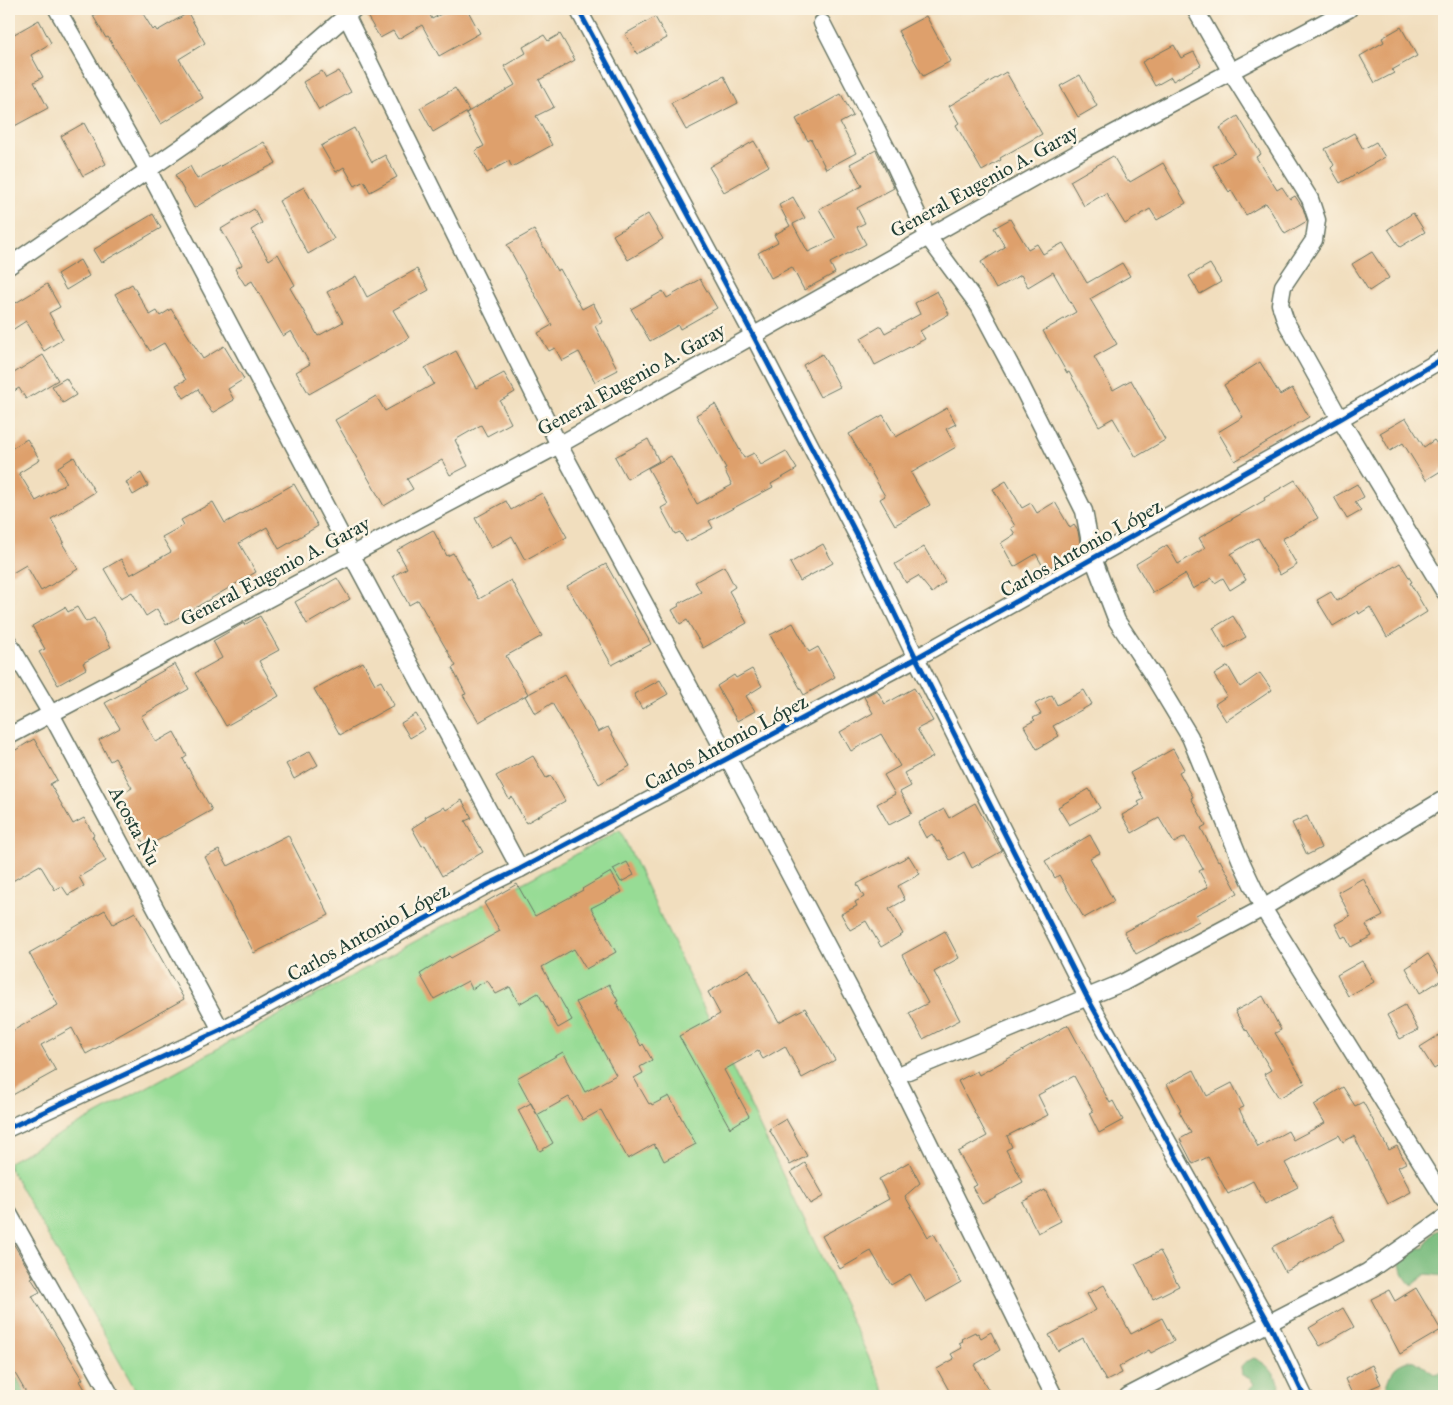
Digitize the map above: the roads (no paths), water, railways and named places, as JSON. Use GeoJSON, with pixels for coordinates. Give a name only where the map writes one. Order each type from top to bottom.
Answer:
{"type":"FeatureCollection","features":[{"type":"Feature","properties":{"kind":"street"},"geometry":{"type":"LineString","coordinates":[[57,9],[148,170],[520,869]]}},
{"type":"Feature","properties":{"kind":"street"},"geometry":{"type":"LineString","coordinates":[[578,9],[859,539],[916,658],[1087,997],[1269,1323],[1304,1396]]}},
{"type":"Feature","properties":{"kind":"street"},"geometry":{"type":"LineString","coordinates":[[1195,9],[1231,72],[1310,199],[1317,220],[1314,240],[1284,286],[1280,304],[1286,322],[1340,420],[1444,591]]}},
{"type":"Feature","properties":{"kind":"street","name":"General Eugenio A. Garay"},"geometry":{"type":"LineString","coordinates":[[9,736],[559,445],[1086,148],[1350,9]]}},
{"type":"Feature","properties":{"kind":"street"},"geometry":{"type":"LineString","coordinates":[[9,266],[263,88],[348,11],[559,445],[728,758],[896,1076],[1054,1396]]}},
{"type":"Feature","properties":{"kind":"street"},"geometry":{"type":"LineString","coordinates":[[822,24],[888,151],[928,237],[979,306],[1021,385],[1084,511],[1093,558],[1117,621],[1190,737],[1240,859],[1264,908],[1444,1199]]}},
{"type":"Feature","properties":{"kind":"street","name":"Carlos Antonio López"},"geometry":{"type":"LineString","coordinates":[[9,1128],[221,1030],[489,884],[916,658],[1340,420],[1444,358]]}},
{"type":"Feature","properties":{"kind":"street","name":"Acosta Ñu"},"geometry":{"type":"LineString","coordinates":[[9,643],[50,714],[221,1030]]}},
{"type":"Feature","properties":{"kind":"street"},"geometry":{"type":"LineString","coordinates":[[896,1076],[1124,982],[1264,908],[1444,799]]}},
{"type":"Feature","properties":{"kind":"street"},"geometry":{"type":"LineString","coordinates":[[9,1214],[112,1396]]}},
{"type":"Feature","properties":{"kind":"street"},"geometry":{"type":"LineString","coordinates":[[1128,1396],[1366,1272],[1444,1218]]}}]}
